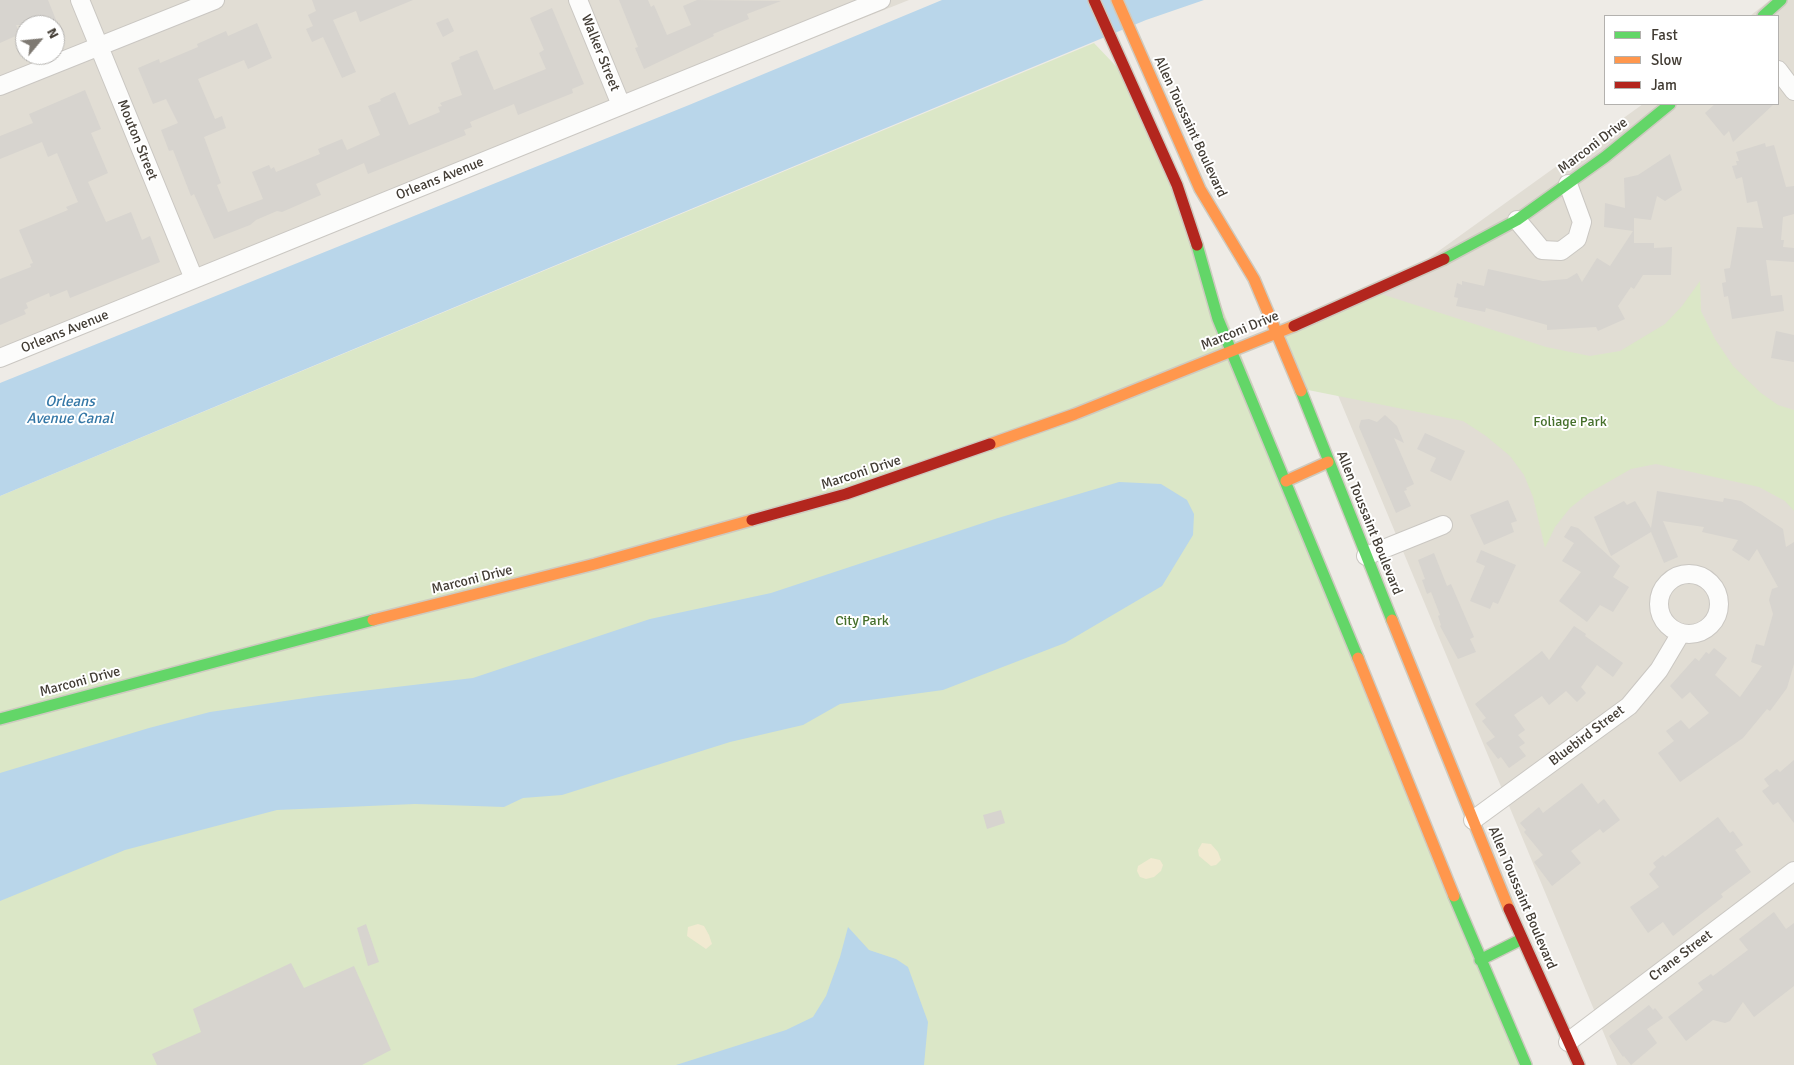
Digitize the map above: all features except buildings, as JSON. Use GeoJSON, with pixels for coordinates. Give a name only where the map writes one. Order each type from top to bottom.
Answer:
{"type":"FeatureCollection","features":[{"type":"Feature","properties":{"kind":"main road"},"geometry":{"type":"LineString","coordinates":[[1094,0],[1177,185],[1192,226],[1213,304],[1232,352],[1480,960],[1526,1065]]}},
{"type":"Feature","properties":{"kind":"main road","name":"Allen Toussaint Boulevard"},"geometry":{"type":"LineString","coordinates":[[1116,0],[1200,189],[1254,279],[1278,333],[1328,462],[1522,939],[1579,1065]]}},
{"type":"Feature","properties":{"kind":"main road"},"geometry":{"type":"LineString","coordinates":[[1764,15],[1782,0]]}},
{"type":"Feature","properties":{"kind":"main road","name":"Marconi Drive"},"geometry":{"type":"LineString","coordinates":[[0,719],[272,646],[595,564],[846,494],[1074,414],[1278,333],[1424,269],[1517,220],[1605,157],[1669,105]]}},
{"type":"Feature","properties":{"kind":"main road"},"geometry":{"type":"LineString","coordinates":[[1286,481],[1328,462]]}},
{"type":"Feature","properties":{"kind":"main road"},"geometry":{"type":"LineString","coordinates":[[1480,960],[1522,939]]}},
{"type":"Feature","properties":{"kind":"street","name":"Mouton Street"},"geometry":{"type":"LineString","coordinates":[[80,0],[194,279]]}},
{"type":"Feature","properties":{"kind":"street"},"geometry":{"type":"LineString","coordinates":[[0,86],[215,0]]}},
{"type":"Feature","properties":{"kind":"street","name":"Walker Street"},"geometry":{"type":"LineString","coordinates":[[578,0],[621,106]]}},
{"type":"Feature","properties":{"kind":"street","name":"Orleans Avenue"},"geometry":{"type":"LineString","coordinates":[[0,358],[881,0]]}},
{"type":"Feature","properties":{"kind":"street"},"geometry":{"type":"LineString","coordinates":[[1779,71],[1794,92]]}},
{"type":"Feature","properties":{"kind":"street"},"geometry":{"type":"LineString","coordinates":[[1517,220],[1542,250],[1561,251],[1576,239],[1582,222],[1568,184]]}},
{"type":"Feature","properties":{"kind":"street"},"geometry":{"type":"LineString","coordinates":[[1366,556],[1443,525]]}},
{"type":"Feature","properties":{"kind":"street","name":"Bluebird Street"},"geometry":{"type":"LineString","coordinates":[[1474,820],[1629,706],[1659,670],[1681,633]]}},
{"type":"Feature","properties":{"kind":"street","name":"Crane Street"},"geometry":{"type":"LineString","coordinates":[[1568,1042],[1794,871]]}},
{"type":"Feature","properties":{"kind":"shaded area"},"geometry":{"type":"Polygon","coordinates":[[[0,0],[909,0],[0,362],[0,0]]]}},
{"type":"Feature","properties":{"kind":"shaded area"},"geometry":{"type":"Polygon","coordinates":[[[1770,0],[1794,0],[1794,1065],[1617,1065],[1315,340],[1642,105],[1779,105],[1779,15],[1751,15],[1770,0]]]}},
{"type":"Feature","properties":{"kind":"green space","name":"City Park"},"geometry":{"type":"Polygon","coordinates":[[[1094,43],[1132,83],[1526,1065],[0,1065],[0,496],[1094,43]]]}},
{"type":"Feature","properties":{"kind":"green space","name":"Foliage Park"},"geometry":{"type":"Polygon","coordinates":[[[1700,281],[1701,311],[1715,339],[1733,366],[1761,393],[1778,405],[1794,410],[1794,511],[1785,501],[1759,487],[1656,464],[1631,469],[1589,493],[1570,508],[1555,527],[1545,548],[1533,497],[1524,475],[1510,456],[1486,436],[1463,421],[1298,388],[1278,333],[1372,291],[1546,347],[1590,356],[1620,351],[1665,324],[1682,306],[1700,281]]]}},
{"type":"Feature","properties":{"kind":"sand"},"geometry":{"type":"Polygon","coordinates":[[[1202,843],[1211,844],[1218,852],[1221,860],[1216,865],[1211,866],[1199,856],[1198,850],[1202,843]]]}},
{"type":"Feature","properties":{"kind":"sand"},"geometry":{"type":"Polygon","coordinates":[[[1151,858],[1160,860],[1163,865],[1161,871],[1154,877],[1146,879],[1140,877],[1137,871],[1138,866],[1151,858]]]}},
{"type":"Feature","properties":{"kind":"sand"},"geometry":{"type":"Polygon","coordinates":[[[698,924],[704,926],[712,944],[706,949],[687,936],[688,927],[698,924]]]}},
{"type":"Feature","properties":{"kind":"water","name":"Orleans Avenue Canal"},"geometry":{"type":"Polygon","coordinates":[[[942,0],[1204,0],[1146,20],[0,496],[0,383],[689,105],[942,0]]]}},
{"type":"Feature","properties":{"kind":"water"},"geometry":{"type":"Polygon","coordinates":[[[1119,482],[1161,484],[1187,500],[1194,514],[1193,535],[1162,586],[1065,643],[943,690],[840,704],[803,725],[730,742],[562,795],[523,798],[504,807],[415,804],[277,810],[125,850],[0,901],[0,773],[149,728],[210,712],[319,696],[473,678],[650,619],[771,593],[998,518],[1119,482]]]}},
{"type":"Feature","properties":{"kind":"water"},"geometry":{"type":"Polygon","coordinates":[[[848,927],[869,950],[896,959],[908,967],[928,1022],[924,1065],[676,1065],[786,1030],[813,1017],[826,996],[848,927]]]}},
{"type":"Feature","properties":{"kind":"traffic: fast"},"geometry":{"type":"LineString","coordinates":[[1764,15],[1781,0]]}},
{"type":"Feature","properties":{"kind":"traffic: fast"},"geometry":{"type":"LineString","coordinates":[[1444,259],[1517,220],[1605,157],[1669,105]]}},
{"type":"Feature","properties":{"kind":"traffic: fast"},"geometry":{"type":"LineString","coordinates":[[1197,245],[1218,319],[1358,658]]}},
{"type":"Feature","properties":{"kind":"traffic: fast"},"geometry":{"type":"LineString","coordinates":[[1301,391],[1392,620]]}},
{"type":"Feature","properties":{"kind":"traffic: fast"},"geometry":{"type":"LineString","coordinates":[[0,719],[373,620]]}},
{"type":"Feature","properties":{"kind":"traffic: fast"},"geometry":{"type":"LineString","coordinates":[[1454,896],[1526,1065]]}},
{"type":"Feature","properties":{"kind":"traffic: fast"},"geometry":{"type":"LineString","coordinates":[[1480,960],[1522,939]]}},
{"type":"Feature","properties":{"kind":"traffic: slow"},"geometry":{"type":"LineString","coordinates":[[1117,0],[1200,189],[1254,279],[1301,391]]}},
{"type":"Feature","properties":{"kind":"traffic: slow"},"geometry":{"type":"LineString","coordinates":[[990,444],[1075,414],[1294,326]]}},
{"type":"Feature","properties":{"kind":"traffic: slow"},"geometry":{"type":"LineString","coordinates":[[1286,481],[1328,462]]}},
{"type":"Feature","properties":{"kind":"traffic: slow"},"geometry":{"type":"LineString","coordinates":[[373,620],[595,564],[752,520]]}},
{"type":"Feature","properties":{"kind":"traffic: slow"},"geometry":{"type":"LineString","coordinates":[[1392,620],[1509,909]]}},
{"type":"Feature","properties":{"kind":"traffic: slow"},"geometry":{"type":"LineString","coordinates":[[1358,658],[1454,896]]}},
{"type":"Feature","properties":{"kind":"traffic: jam"},"geometry":{"type":"LineString","coordinates":[[1094,0],[1177,185],[1197,245]]}},
{"type":"Feature","properties":{"kind":"traffic: jam"},"geometry":{"type":"LineString","coordinates":[[1294,326],[1444,259]]}},
{"type":"Feature","properties":{"kind":"traffic: jam"},"geometry":{"type":"LineString","coordinates":[[752,520],[846,494],[990,444]]}},
{"type":"Feature","properties":{"kind":"traffic: jam"},"geometry":{"type":"LineString","coordinates":[[1509,909],[1579,1065]]}}]}
